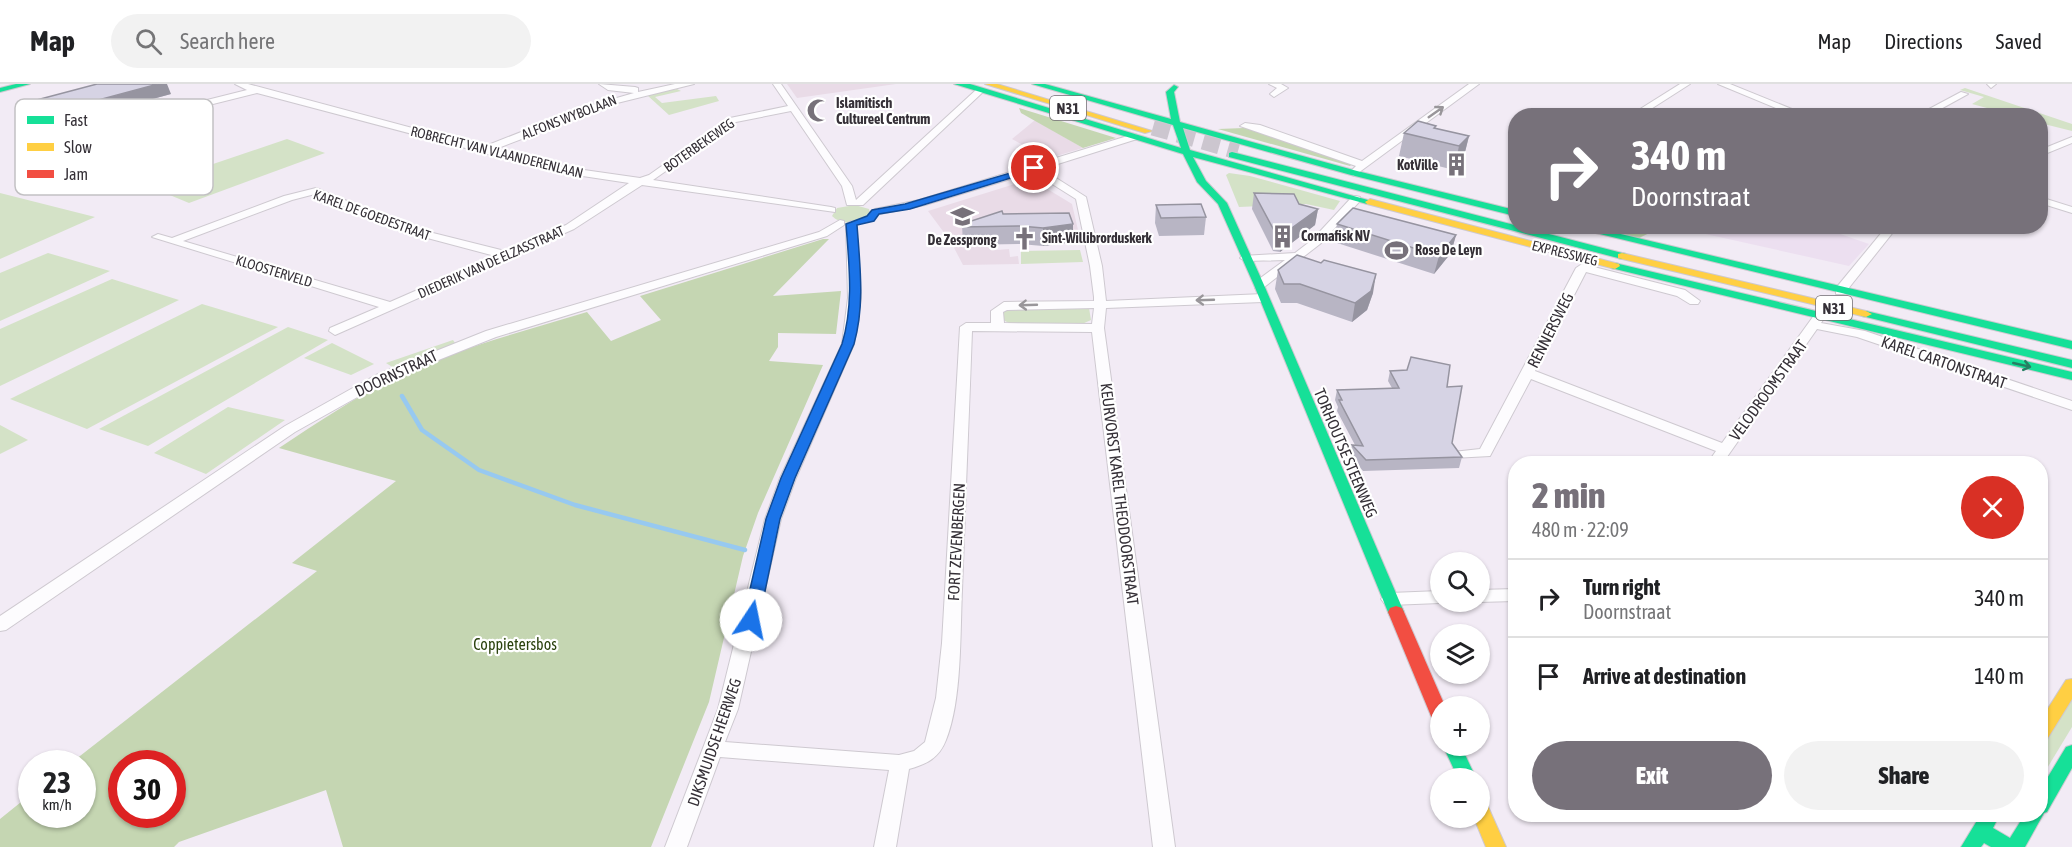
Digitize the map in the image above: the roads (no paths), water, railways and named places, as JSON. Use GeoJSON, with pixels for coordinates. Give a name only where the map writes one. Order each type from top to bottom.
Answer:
{"type":"FeatureCollection","features":[{"type":"Feature","properties":{"kind":"main road"},"geometry":{"type":"LineString","coordinates":[[0,90],[26,84]]}},
{"type":"Feature","properties":{"kind":"main road","name":"EXPRESSWEG"},"geometry":{"type":"LineString","coordinates":[[958,84],[1150,129],[1007,84]]}},
{"type":"Feature","properties":{"kind":"main road"},"geometry":{"type":"LineString","coordinates":[[1036,84],[1196,130],[1363,166],[1482,206],[1508,212]]}},
{"type":"Feature","properties":{"kind":"main road","name":"TORHOUTSE STEENWEG"},"geometry":{"type":"LineString","coordinates":[[1222,203],[1224,195],[1179,92],[1173,85],[1170,92],[1174,124],[1185,151],[1211,196],[1222,203],[1431,696]]}},
{"type":"Feature","properties":{"kind":"main road","name":"EXPRESSWEG"},"geometry":{"type":"LineString","coordinates":[[977,87],[1134,137],[1356,199],[1706,287],[1817,320],[2072,375]]}},
{"type":"Feature","properties":{"kind":"main road","name":"EXPRESSWEG"},"geometry":{"type":"LineString","coordinates":[[1508,222],[1235,153],[1508,224]]}},
{"type":"Feature","properties":{"kind":"main road","name":"EXPRESSWEG"},"geometry":{"type":"LineString","coordinates":[[1547,234],[2072,364]]}},
{"type":"Feature","properties":{"kind":"main road","name":"EXPRESSWEG"},"geometry":{"type":"LineString","coordinates":[[1554,234],[1597,247],[2072,355]]}},
{"type":"Feature","properties":{"kind":"main road"},"geometry":{"type":"LineString","coordinates":[[1576,234],[1620,261],[1706,287]]}},
{"type":"Feature","properties":{"kind":"main road","name":"EXPRESSWEG"},"geometry":{"type":"LineString","coordinates":[[1605,234],[2072,345]]}},
{"type":"Feature","properties":{"kind":"main road"},"geometry":{"type":"LineString","coordinates":[[2048,723],[2072,685]]}},
{"type":"Feature","properties":{"kind":"main road"},"geometry":{"type":"LineString","coordinates":[[2048,792],[2072,752]]}},
{"type":"Feature","properties":{"kind":"main road"},"geometry":{"type":"LineString","coordinates":[[1971,847],[1986,822]]}},
{"type":"Feature","properties":{"kind":"main road"},"geometry":{"type":"LineString","coordinates":[[2015,847],[2030,822]]}},
{"type":"Feature","properties":{"kind":"main road"},"geometry":{"type":"LineString","coordinates":[[1488,828],[1496,847]]}},
{"type":"Feature","properties":{"kind":"main road"},"geometry":{"type":"LineString","coordinates":[[1980,831],[2008,847]]}},
{"type":"Feature","properties":{"kind":"street","name":"ROBRECHT VAN VLAANDERENLAAN"},"geometry":{"type":"LineString","coordinates":[[239,84],[556,169],[831,210]]}},
{"type":"Feature","properties":{"kind":"street","name":"ALFONS WYBOLAAN"},"geometry":{"type":"LineString","coordinates":[[484,150],[599,104],[651,90],[690,84]]}},
{"type":"Feature","properties":{"kind":"street"},"geometry":{"type":"LineString","coordinates":[[777,84],[847,186],[855,203]]}},
{"type":"Feature","properties":{"kind":"street"},"geometry":{"type":"LineString","coordinates":[[1273,84],[1284,88]]}},
{"type":"Feature","properties":{"kind":"street"},"geometry":{"type":"LineString","coordinates":[[1274,94],[1296,84]]}},
{"type":"Feature","properties":{"kind":"street"},"geometry":{"type":"LineString","coordinates":[[1245,126],[1257,127],[1363,166],[1475,84]]}},
{"type":"Feature","properties":{"kind":"street"},"geometry":{"type":"LineString","coordinates":[[1646,108],[1686,84]]}},
{"type":"Feature","properties":{"kind":"street"},"geometry":{"type":"LineString","coordinates":[[1728,85],[1784,108]]}},
{"type":"Feature","properties":{"kind":"street"},"geometry":{"type":"LineString","coordinates":[[599,104],[609,94],[606,86],[651,90]]}},
{"type":"Feature","properties":{"kind":"street"},"geometry":{"type":"LineString","coordinates":[[875,212],[871,219],[846,224],[830,219],[829,213],[831,210],[855,203],[977,87]]}},
{"type":"Feature","properties":{"kind":"street"},"geometry":{"type":"LineString","coordinates":[[213,101],[256,90]]}},
{"type":"Feature","properties":{"kind":"street"},"geometry":{"type":"LineString","coordinates":[[1936,108],[1964,94]]}},
{"type":"Feature","properties":{"kind":"street","name":"BOTERBEKEWEG"},"geometry":{"type":"LineString","coordinates":[[642,182],[653,177],[733,120],[794,108]]}},
{"type":"Feature","properties":{"kind":"street"},"geometry":{"type":"LineString","coordinates":[[875,212],[906,207],[1134,137]]}},
{"type":"Feature","properties":{"kind":"street"},"geometry":{"type":"LineString","coordinates":[[2048,150],[2072,140]]}},
{"type":"Feature","properties":{"kind":"street","name":"KEURVORST KAREL THEODOORSTRAAT"},"geometry":{"type":"LineString","coordinates":[[1034,168],[1083,200],[1100,304],[1098,328],[1164,847]]}},
{"type":"Feature","properties":{"kind":"street","name":"DIEDERIK VAN DE ELZASSTRAAT"},"geometry":{"type":"LineString","coordinates":[[335,331],[570,227],[635,184],[642,182]]}},
{"type":"Feature","properties":{"kind":"street","name":"KAREL DE GOEDESTRAAT"},"geometry":{"type":"LineString","coordinates":[[173,241],[288,198],[316,191],[405,229],[506,255]]}},
{"type":"Feature","properties":{"kind":"street"},"geometry":{"type":"LineString","coordinates":[[998,328],[997,311],[1004,306],[1100,304],[1261,291],[1287,264],[1316,242],[1356,199]]}},
{"type":"Feature","properties":{"kind":"street"},"geometry":{"type":"LineString","coordinates":[[2048,202],[2072,210]]}},
{"type":"Feature","properties":{"kind":"street"},"geometry":{"type":"LineString","coordinates":[[855,203],[870,206],[875,212]]}},
{"type":"Feature","properties":{"kind":"street","name":"DOORNSTRAAT"},"geometry":{"type":"LineString","coordinates":[[0,624],[290,429],[381,378],[473,340],[823,234],[846,224]]}},
{"type":"Feature","properties":{"kind":"street","name":"DIKSMUIDSE HEERWEG"},"geometry":{"type":"LineString","coordinates":[[676,847],[729,709],[773,519],[788,478],[848,344],[854,324],[856,291],[846,224]]}},
{"type":"Feature","properties":{"kind":"street"},"geometry":{"type":"LineString","coordinates":[[1840,291],[1886,234]]}},
{"type":"Feature","properties":{"kind":"street","name":"KLOOSTERVELD"},"geometry":{"type":"LineString","coordinates":[[158,237],[390,306]]}},
{"type":"Feature","properties":{"kind":"street"},"geometry":{"type":"LineString","coordinates":[[1248,261],[1299,255]]}},
{"type":"Feature","properties":{"kind":"street"},"geometry":{"type":"LineString","coordinates":[[1248,261],[1287,264]]}},
{"type":"Feature","properties":{"kind":"street","name":"RENNERSWEG"},"geometry":{"type":"LineString","coordinates":[[1694,301],[1681,293],[1582,268],[1527,373],[1725,449]]}},
{"type":"Feature","properties":{"kind":"street","name":"KAREL CARTONSTRAAT"},"geometry":{"type":"LineString","coordinates":[[1817,320],[2072,406]]}},
{"type":"Feature","properties":{"kind":"street","name":"VELODROOMSTRAAT"},"geometry":{"type":"LineString","coordinates":[[1720,456],[1817,320]]}},
{"type":"Feature","properties":{"kind":"street","name":"FORT ZEVENBERGEN"},"geometry":{"type":"LineString","coordinates":[[714,749],[899,763],[922,757],[934,747],[948,680],[951,643],[966,327],[1098,328]]}},
{"type":"Feature","properties":{"kind":"street"},"geometry":{"type":"LineString","coordinates":[[1458,455],[1485,453],[1527,373]]}},
{"type":"Feature","properties":{"kind":"street"},"geometry":{"type":"LineString","coordinates":[[1490,595],[1508,594]]}},
{"type":"Feature","properties":{"kind":"street"},"geometry":{"type":"LineString","coordinates":[[1390,599],[1430,597]]}},
{"type":"Feature","properties":{"kind":"street"},"geometry":{"type":"LineString","coordinates":[[885,847],[899,777],[899,763]]}},
{"type":"Feature","properties":{"kind":"waterway"},"geometry":{"type":"LineString","coordinates":[[402,396],[422,430],[479,470],[575,505],[745,550]]}},
{"type":"Feature","properties":{"kind":"tunnel"},"geometry":{"type":"LineString","coordinates":[[1153,127],[1238,151]]}},
{"type":"Feature","properties":{"kind":"place","name":"Islamitisch Cultureel Centrum"},"geometry":{"type":"Point","coordinates":[818,111]}},
{"type":"Feature","properties":{"kind":"place","name":"KotVille"},"geometry":{"type":"Point","coordinates":[1456,165]}},
{"type":"Feature","properties":{"kind":"place","name":"De Zessprong"},"geometry":{"type":"Point","coordinates":[962,216]}},
{"type":"Feature","properties":{"kind":"place","name":"Cormafisk NV"},"geometry":{"type":"Point","coordinates":[1283,236]}},
{"type":"Feature","properties":{"kind":"place","name":"Sint-Willibrorduskerk"},"geometry":{"type":"Point","coordinates":[1024,238]}},
{"type":"Feature","properties":{"kind":"place","name":"Rose De Leyn"},"geometry":{"type":"Point","coordinates":[1397,250]}},
{"type":"Feature","properties":{"kind":"park label","name":"Coppietersbos"},"geometry":{"type":"Point","coordinates":[515,644]}}]}
